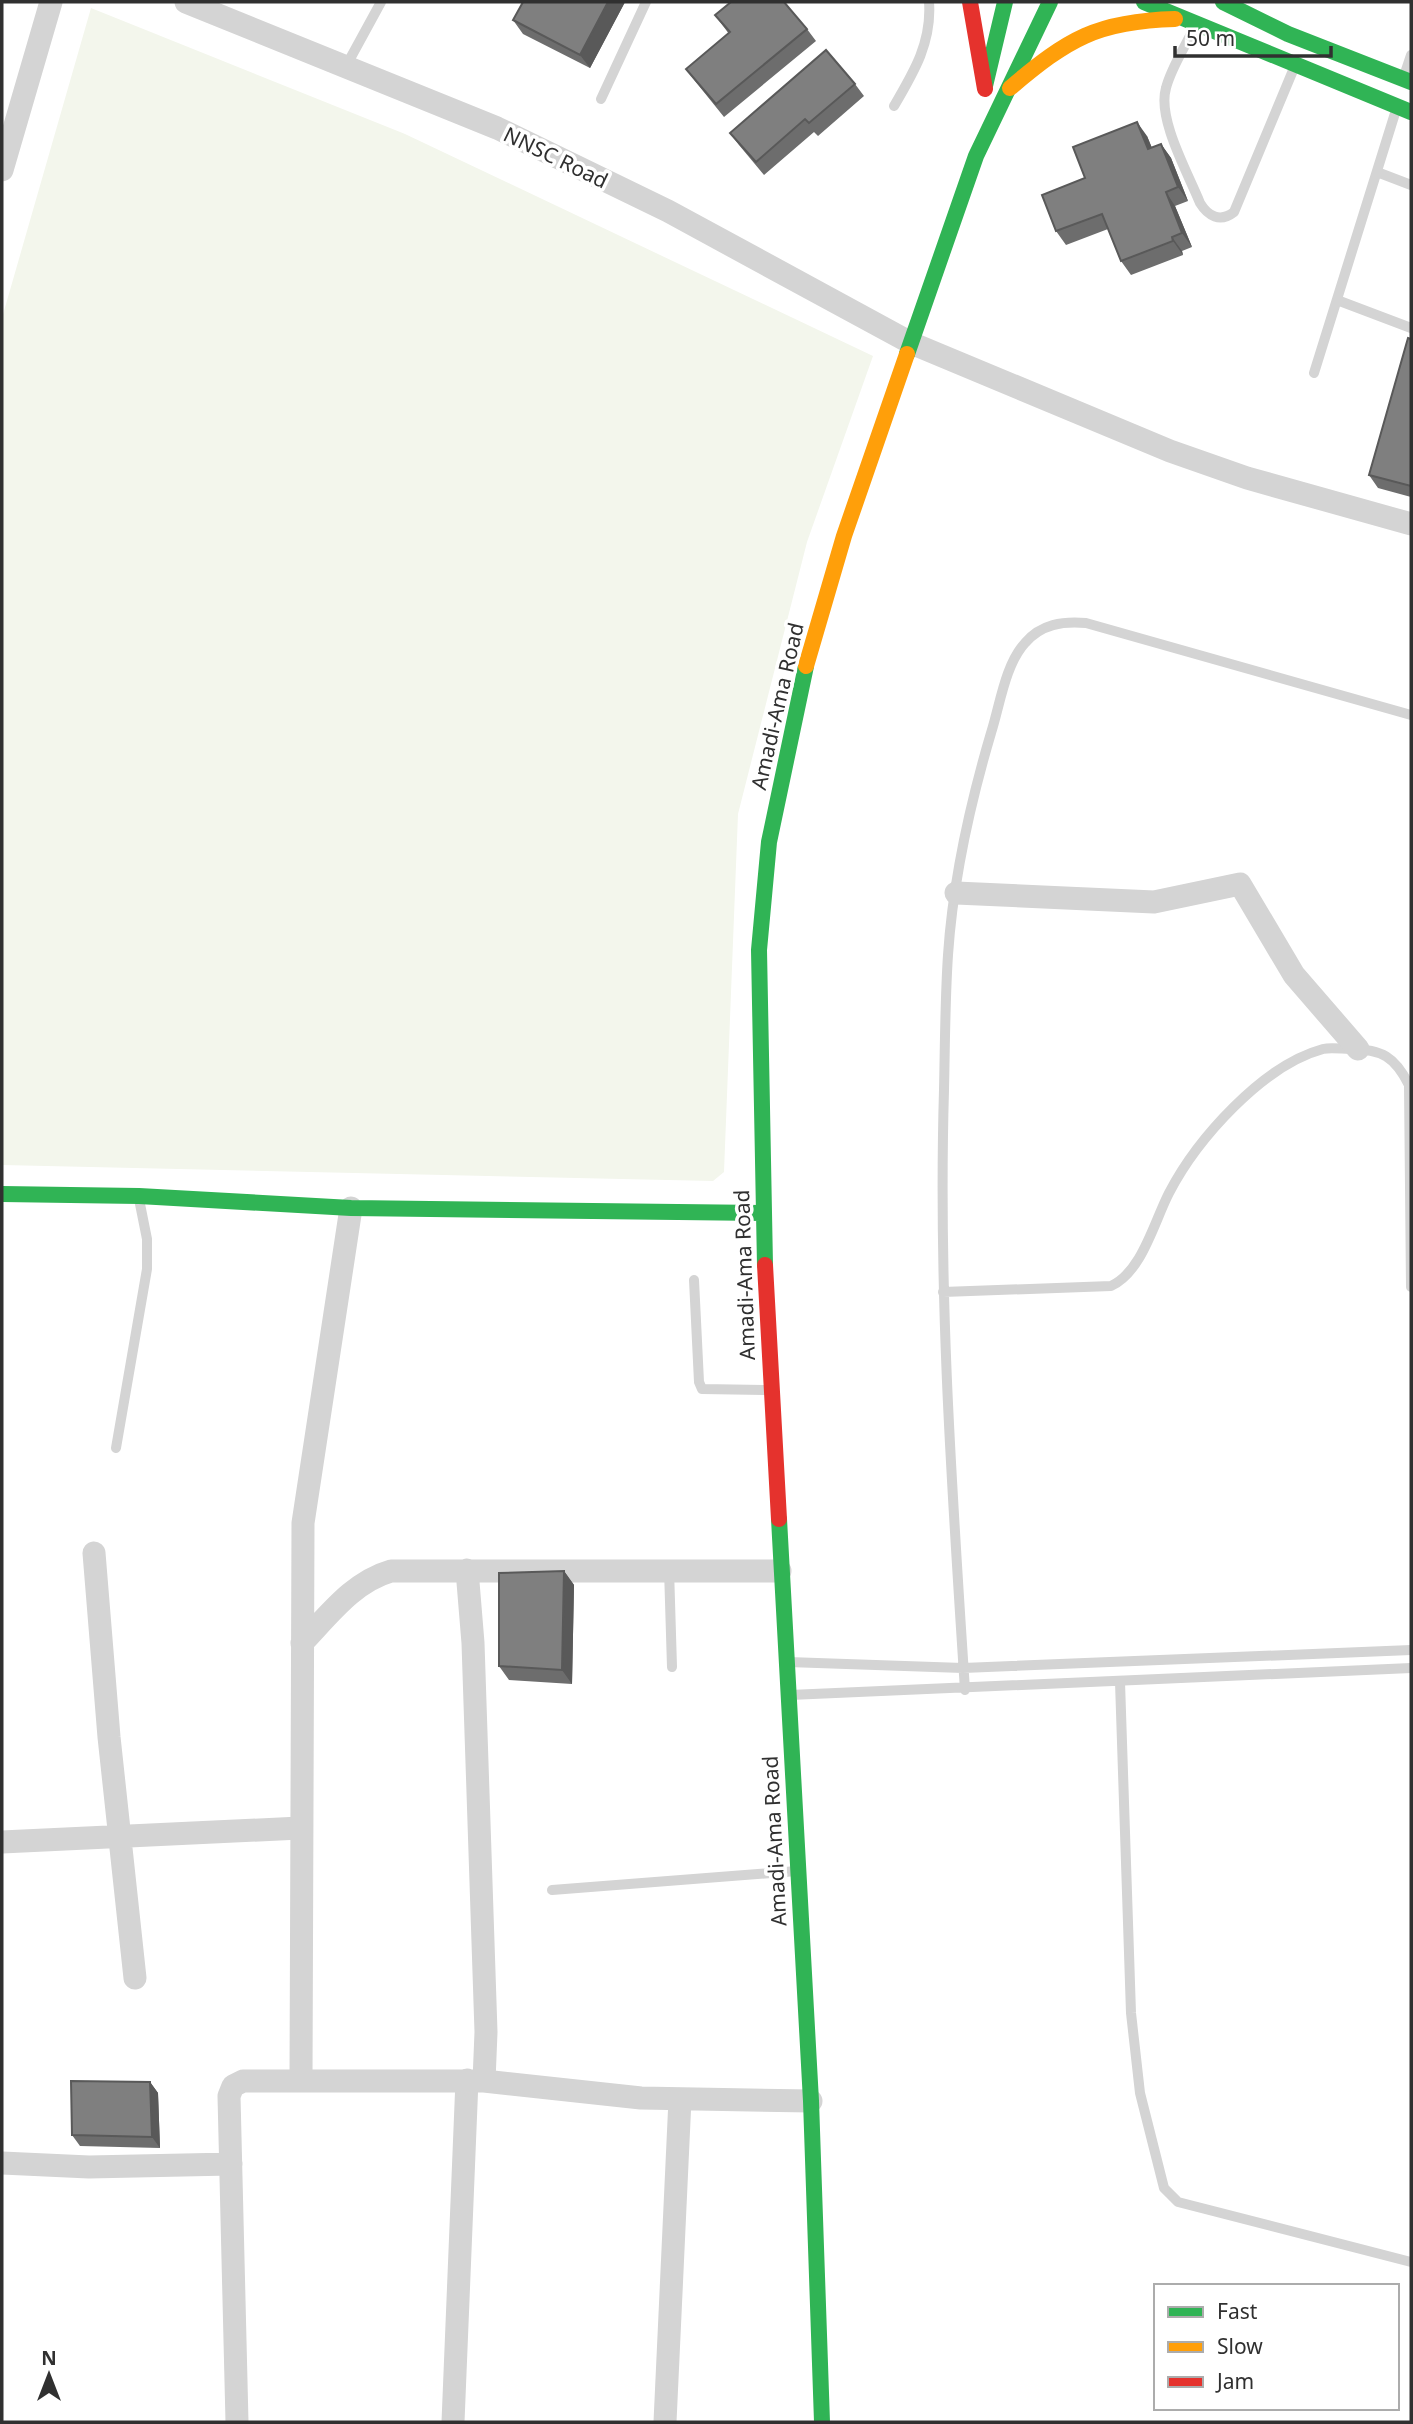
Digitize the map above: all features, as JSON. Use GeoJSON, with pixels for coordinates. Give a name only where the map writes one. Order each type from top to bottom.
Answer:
{"type":"FeatureCollection","features":[{"type":"Feature","properties":{"kind":"street"},"geometry":{"type":"LineString","coordinates":[[2,170],[51,2]]}},
{"type":"Feature","properties":{"kind":"street","name":"NNSC Road"},"geometry":{"type":"LineString","coordinates":[[186,2],[497,128],[656,205],[911,343],[1170,450],[1247,478],[1411,524]]}},
{"type":"Feature","properties":{"kind":"street"},"geometry":{"type":"LineString","coordinates":[[970,2],[985,89]]}},
{"type":"Feature","properties":{"kind":"street","name":"Amadi-Ama Road"},"geometry":{"type":"LineString","coordinates":[[976,156],[985,89],[1005,2]]}},
{"type":"Feature","properties":{"kind":"street","name":"Amadi-Ama Road"},"geometry":{"type":"LineString","coordinates":[[822,2422],[811,2101],[762,1213],[759,950],[769,842],[810,649],[844,536],[976,156],[1050,2]]}},
{"type":"Feature","properties":{"kind":"street"},"geometry":{"type":"LineString","coordinates":[[1144,2],[1404,110]]}},
{"type":"Feature","properties":{"kind":"street"},"geometry":{"type":"LineString","coordinates":[[1223,2],[1288,34],[1407,80]]}},
{"type":"Feature","properties":{"kind":"street"},"geometry":{"type":"LineString","coordinates":[[1010,88],[1072,40],[1107,23],[1180,19]]}},
{"type":"Feature","properties":{"kind":"street"},"geometry":{"type":"LineString","coordinates":[[956,893],[1154,902],[1240,884],[1294,975],[1358,1049]]}},
{"type":"Feature","properties":{"kind":"street"},"geometry":{"type":"LineString","coordinates":[[2,1194],[139,1196],[351,1208],[762,1213]]}},
{"type":"Feature","properties":{"kind":"street"},"geometry":{"type":"LineString","coordinates":[[301,2079],[303,1523],[351,1208]]}},
{"type":"Feature","properties":{"kind":"street"},"geometry":{"type":"LineString","coordinates":[[94,1553],[135,1978]]}},
{"type":"Feature","properties":{"kind":"street"},"geometry":{"type":"LineString","coordinates":[[453,2422],[476,2080],[486,2032],[473,1643],[467,1570]]}},
{"type":"Feature","properties":{"kind":"street"},"geometry":{"type":"LineString","coordinates":[[302,1643],[356,1587],[370,1577],[391,1571],[780,1571]]}},
{"type":"Feature","properties":{"kind":"street"},"geometry":{"type":"LineString","coordinates":[[2,1842],[300,1828]]}},
{"type":"Feature","properties":{"kind":"street"},"geometry":{"type":"LineString","coordinates":[[237,2422],[229,2096],[233,2086],[257,2079],[476,2080],[641,2098],[811,2101]]}},
{"type":"Feature","properties":{"kind":"street"},"geometry":{"type":"LineString","coordinates":[[666,2422],[680,2099]]}},
{"type":"Feature","properties":{"kind":"street"},"geometry":{"type":"LineString","coordinates":[[2,2163],[89,2167],[231,2164]]}},
{"type":"Feature","properties":{"kind":"lane"},"geometry":{"type":"LineString","coordinates":[[345,68],[381,2]]}},
{"type":"Feature","properties":{"kind":"lane"},"geometry":{"type":"LineString","coordinates":[[601,99],[646,2]]}},
{"type":"Feature","properties":{"kind":"lane"},"geometry":{"type":"LineString","coordinates":[[894,106],[926,46],[930,20],[929,2]]}},
{"type":"Feature","properties":{"kind":"lane"},"geometry":{"type":"LineString","coordinates":[[1196,25],[1166,88],[1164,102],[1166,120],[1200,202],[1207,213],[1214,217],[1221,218],[1234,212],[1295,66]]}},
{"type":"Feature","properties":{"kind":"lane"},"geometry":{"type":"LineString","coordinates":[[1407,80],[1411,55]]}},
{"type":"Feature","properties":{"kind":"lane"},"geometry":{"type":"LineString","coordinates":[[1314,373],[1377,172],[1404,110]]}},
{"type":"Feature","properties":{"kind":"lane"},"geometry":{"type":"LineString","coordinates":[[1377,172],[1411,185]]}},
{"type":"Feature","properties":{"kind":"lane"},"geometry":{"type":"LineString","coordinates":[[1337,300],[1411,328]]}},
{"type":"Feature","properties":{"kind":"lane"},"geometry":{"type":"LineString","coordinates":[[965,1690],[945,1376],[943,1292],[941,1183],[948,966],[956,893],[967,829],[1012,667],[1023,645],[1050,625],[1068,621],[1086,623],[1411,715]]}},
{"type":"Feature","properties":{"kind":"lane"},"geometry":{"type":"LineString","coordinates":[[943,1292],[1111,1286],[1121,1282],[1132,1269],[1171,1189],[1203,1142],[1241,1099],[1293,1062],[1325,1049],[1358,1049],[1384,1054],[1398,1063],[1409,1085],[1411,1287]]}},
{"type":"Feature","properties":{"kind":"lane"},"geometry":{"type":"LineString","coordinates":[[116,1448],[147,1269],[147,1239],[139,1196]]}},
{"type":"Feature","properties":{"kind":"lane"},"geometry":{"type":"LineString","coordinates":[[694,1280],[699,1382],[702,1389],[770,1390]]}},
{"type":"Feature","properties":{"kind":"lane"},"geometry":{"type":"LineString","coordinates":[[669,1569],[672,1667]]}},
{"type":"Feature","properties":{"kind":"lane"},"geometry":{"type":"LineString","coordinates":[[785,1661],[963,1668],[1411,1650]]}},
{"type":"Feature","properties":{"kind":"lane"},"geometry":{"type":"LineString","coordinates":[[787,1695],[965,1690],[1411,1668]]}},
{"type":"Feature","properties":{"kind":"lane"},"geometry":{"type":"LineString","coordinates":[[1120,1682],[1131,2013],[1140,2093],[1164,2188],[1178,2202],[1411,2262]]}},
{"type":"Feature","properties":{"kind":"lane"},"geometry":{"type":"LineString","coordinates":[[552,1890],[797,1871]]}},
{"type":"Feature","properties":{"kind":"shaded area"},"geometry":{"type":"Polygon","coordinates":[[[91,8],[405,134],[873,356],[807,542],[738,814],[724,1172],[713,1181],[2,1165],[2,318],[91,8]]]}},
{"type":"Feature","properties":{"kind":"building"},"geometry":{"type":"Polygon","coordinates":[[[523,2],[608,2],[580,55],[513,20],[523,2]]]}},
{"type":"Feature","properties":{"kind":"building"},"geometry":{"type":"Polygon","coordinates":[[[731,2],[784,2],[807,29],[716,104],[686,69],[730,32],[715,15],[731,2]]]}},
{"type":"Feature","properties":{"kind":"building"},"geometry":{"type":"Polygon","coordinates":[[[826,50],[855,84],[809,123],[805,119],[756,162],[730,133],[826,50]]]}},
{"type":"Feature","properties":{"kind":"building"},"geometry":{"type":"Polygon","coordinates":[[[1137,122],[1148,149],[1161,144],[1178,187],[1166,192],[1182,233],[1172,237],[1173,241],[1121,261],[1102,214],[1056,231],[1042,195],[1085,178],[1073,147],[1137,122]]]}},
{"type":"Feature","properties":{"kind":"building"},"geometry":{"type":"Polygon","coordinates":[[[1408,338],[1411,339],[1411,486],[1369,475],[1408,338]]]}},
{"type":"Feature","properties":{"kind":"building"},"geometry":{"type":"Polygon","coordinates":[[[564,1571],[562,1670],[499,1666],[499,1573],[564,1571]]]}},
{"type":"Feature","properties":{"kind":"building"},"geometry":{"type":"Polygon","coordinates":[[[71,2081],[150,2082],[152,2137],[72,2135],[71,2081]]]}},
{"type":"Feature","properties":{"kind":"traffic: fast"},"geometry":{"type":"LineString","coordinates":[[985,86],[1005,2]]}},
{"type":"Feature","properties":{"kind":"traffic: fast"},"geometry":{"type":"LineString","coordinates":[[907,354],[976,156],[1050,2]]}},
{"type":"Feature","properties":{"kind":"traffic: fast"},"geometry":{"type":"LineString","coordinates":[[1144,2],[1411,112]]}},
{"type":"Feature","properties":{"kind":"traffic: fast"},"geometry":{"type":"LineString","coordinates":[[1223,2],[1288,34],[1411,82]]}},
{"type":"Feature","properties":{"kind":"traffic: fast"},"geometry":{"type":"LineString","coordinates":[[765,1265],[759,950],[769,842],[806,666]]}},
{"type":"Feature","properties":{"kind":"traffic: fast"},"geometry":{"type":"LineString","coordinates":[[2,1194],[139,1196],[351,1208],[762,1213]]}},
{"type":"Feature","properties":{"kind":"traffic: fast"},"geometry":{"type":"LineString","coordinates":[[779,1519],[811,2101],[822,2422]]}},
{"type":"Feature","properties":{"kind":"traffic: slow"},"geometry":{"type":"LineString","coordinates":[[1010,88],[1049,57],[1085,36],[1124,24],[1175,19]]}},
{"type":"Feature","properties":{"kind":"traffic: slow"},"geometry":{"type":"LineString","coordinates":[[806,666],[844,536],[907,354]]}},
{"type":"Feature","properties":{"kind":"traffic: jam"},"geometry":{"type":"LineString","coordinates":[[970,2],[985,89]]}},
{"type":"Feature","properties":{"kind":"traffic: jam"},"geometry":{"type":"LineString","coordinates":[[765,1265],[779,1519]]}}]}
